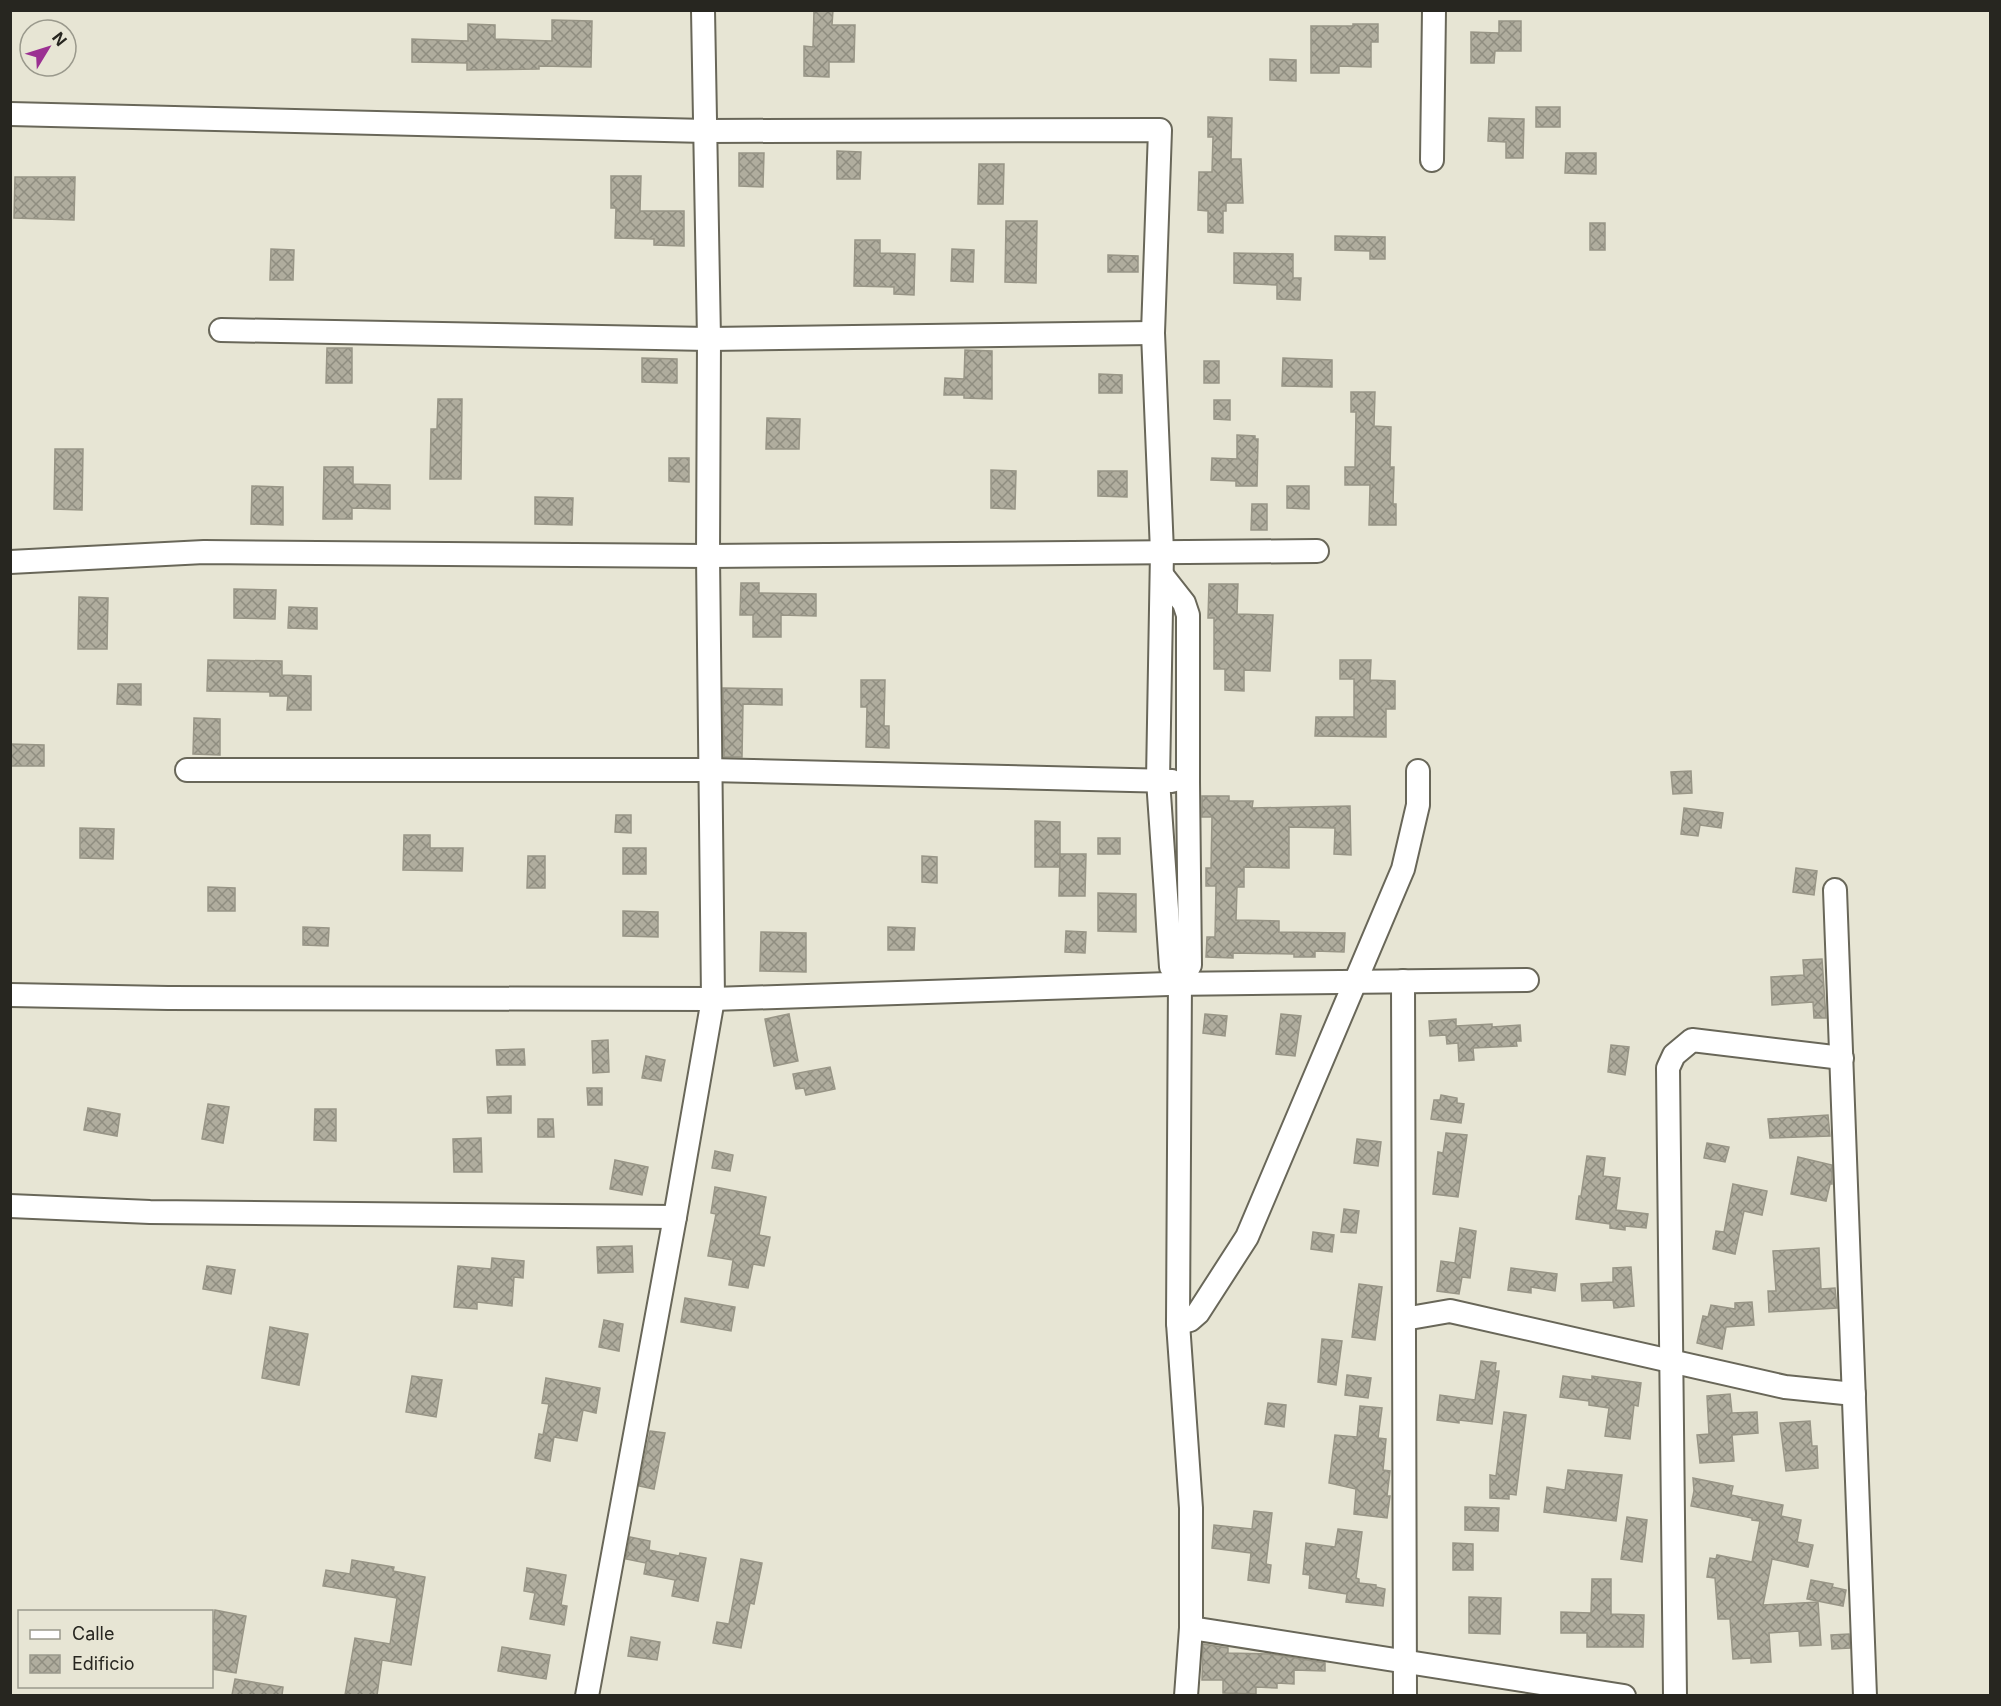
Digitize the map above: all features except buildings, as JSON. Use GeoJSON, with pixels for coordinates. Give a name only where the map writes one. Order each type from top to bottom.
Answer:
{"type":"FeatureCollection","features":[{"type":"Feature","properties":{"kind":"street"},"geometry":{"type":"LineString","coordinates":[[587,1695],[713,999],[709,771],[709,339],[703,10]]}},
{"type":"Feature","properties":{"kind":"street"},"geometry":{"type":"LineString","coordinates":[[1432,160],[1434,10]]}},
{"type":"Feature","properties":{"kind":"street"},"geometry":{"type":"LineString","coordinates":[[10,114],[706,132],[1160,130],[1153,333],[1162,552],[1158,780],[1171,967],[1180,982],[1178,1323],[1191,1508],[1191,1628],[1186,1695]]}},
{"type":"Feature","properties":{"kind":"street"},"geometry":{"type":"LineString","coordinates":[[221,330],[709,339],[1153,333]]}},
{"type":"Feature","properties":{"kind":"street"},"geometry":{"type":"LineString","coordinates":[[10,562],[204,552],[708,556],[1317,550]]}},
{"type":"Feature","properties":{"kind":"street"},"geometry":{"type":"LineString","coordinates":[[1162,575],[1184,603],[1188,615],[1190,965],[1180,982]]}},
{"type":"Feature","properties":{"kind":"street"},"geometry":{"type":"LineString","coordinates":[[187,770],[709,771],[1188,782]]}},
{"type":"Feature","properties":{"kind":"street"},"geometry":{"type":"LineString","coordinates":[[1178,1323],[1190,1320],[1198,1313],[1246,1237],[1403,869],[1418,805],[1418,771]]}},
{"type":"Feature","properties":{"kind":"street"},"geometry":{"type":"LineString","coordinates":[[1835,890],[1865,1695]]}},
{"type":"Feature","properties":{"kind":"street"},"geometry":{"type":"LineString","coordinates":[[10,995],[168,998],[713,999],[1180,982],[1527,980]]}},
{"type":"Feature","properties":{"kind":"street"},"geometry":{"type":"LineString","coordinates":[[1403,981],[1405,1695]]}},
{"type":"Feature","properties":{"kind":"street"},"geometry":{"type":"LineString","coordinates":[[1675,1695],[1668,1068],[1674,1055],[1692,1040],[1842,1058]]}},
{"type":"Feature","properties":{"kind":"street"},"geometry":{"type":"LineString","coordinates":[[10,1206],[150,1212],[675,1218]]}},
{"type":"Feature","properties":{"kind":"street"},"geometry":{"type":"LineString","coordinates":[[1404,1319],[1450,1311],[1785,1387],[1854,1394]]}},
{"type":"Feature","properties":{"kind":"street"},"geometry":{"type":"LineString","coordinates":[[1191,1628],[1624,1695]]}}]}
